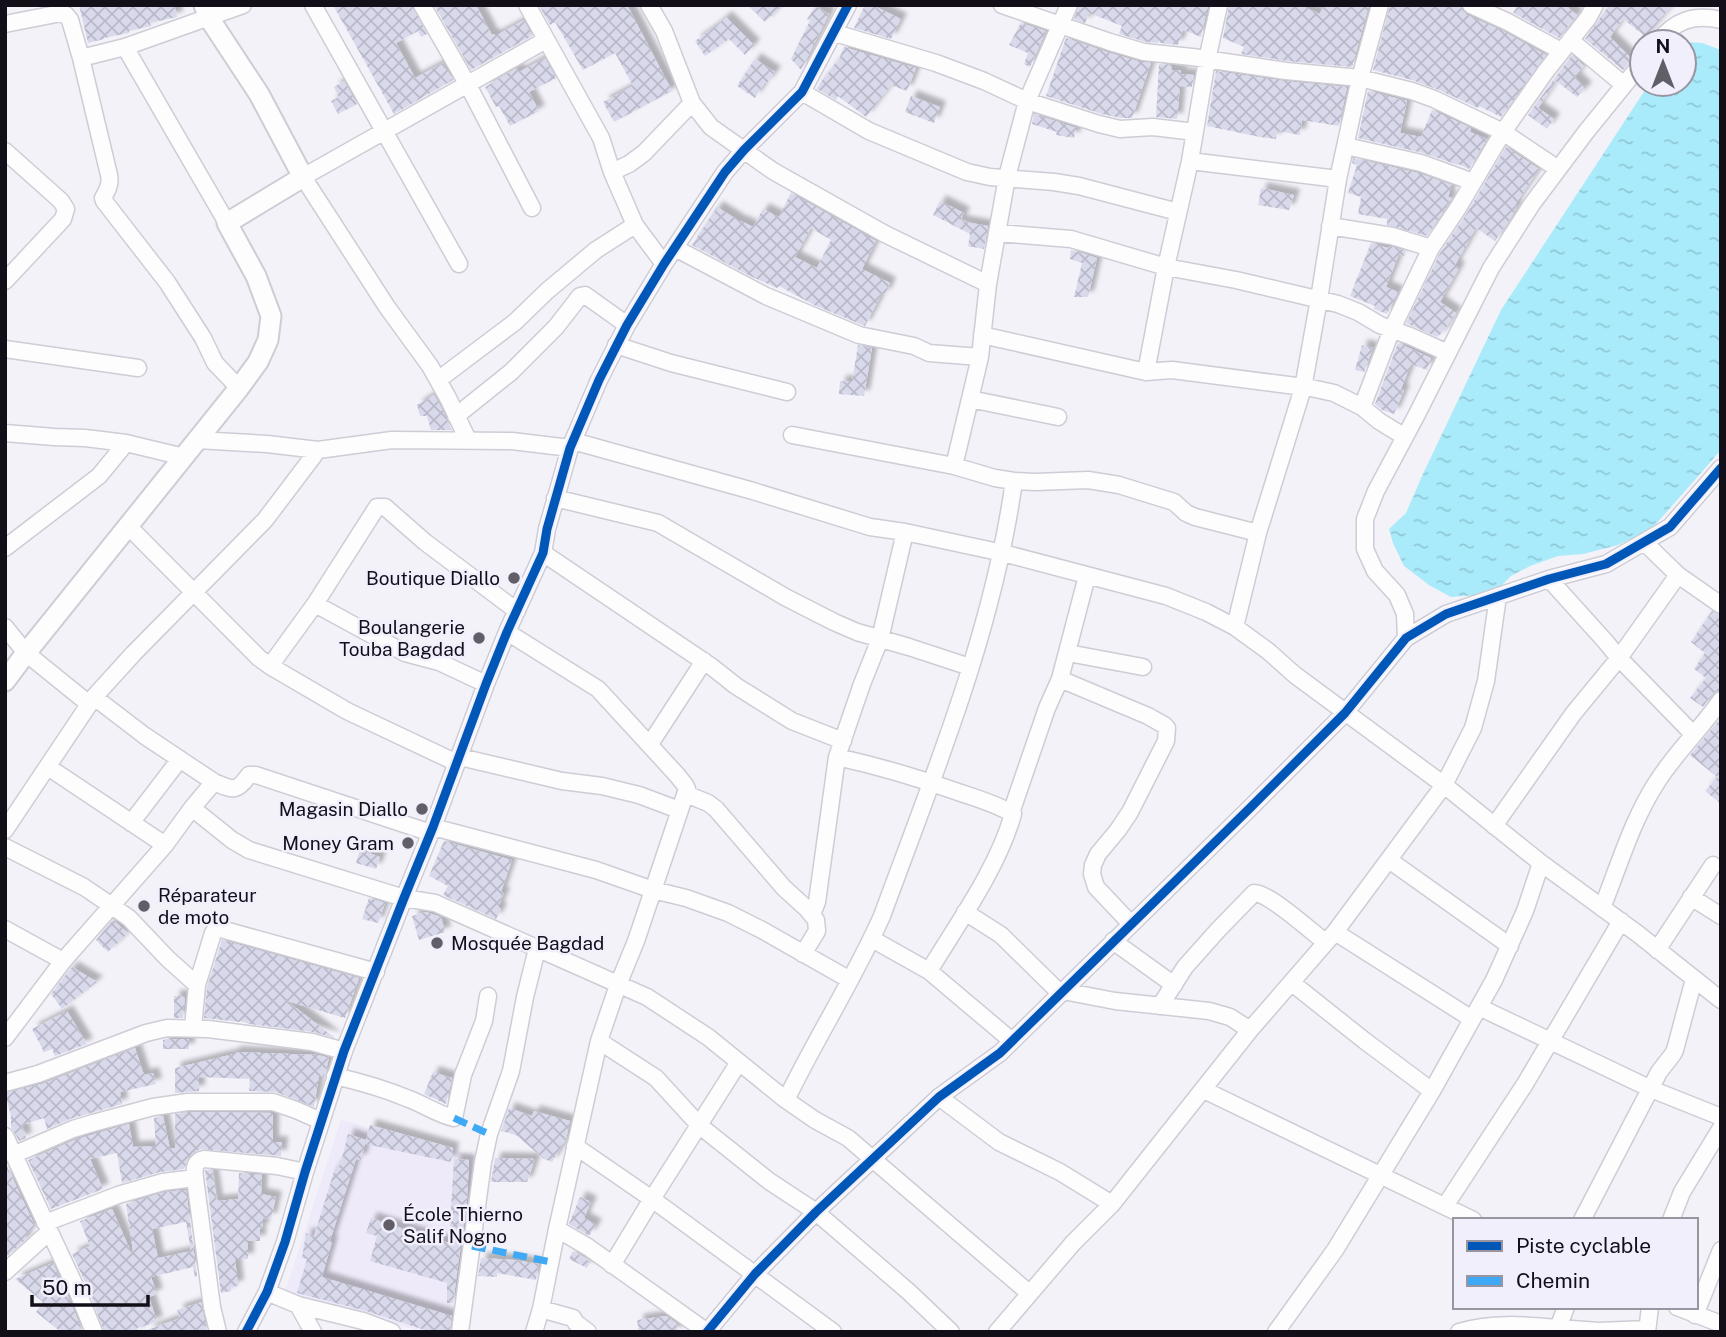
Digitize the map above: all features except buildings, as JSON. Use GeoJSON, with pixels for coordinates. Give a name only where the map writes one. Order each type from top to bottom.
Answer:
{"type":"FeatureCollection","features":[{"type":"Feature","properties":{"kind":"street"},"geometry":{"type":"LineString","coordinates":[[81,58],[125,47],[206,12],[243,5]]}},
{"type":"Feature","properties":{"kind":"street"},"geometry":{"type":"LineString","coordinates":[[313,5],[459,264]]}},
{"type":"Feature","properties":{"kind":"street"},"geometry":{"type":"LineString","coordinates":[[422,5],[468,85],[531,208]]}},
{"type":"Feature","properties":{"kind":"street"},"geometry":{"type":"LineString","coordinates":[[527,5],[601,138],[612,172],[635,225],[664,264]]}},
{"type":"Feature","properties":{"kind":"street"},"geometry":{"type":"LineString","coordinates":[[649,5],[664,31],[692,103],[711,127],[773,171],[854,217],[988,284]]}},
{"type":"Feature","properties":{"kind":"street"},"geometry":{"type":"LineString","coordinates":[[246,1332],[267,1292],[285,1242],[344,1051],[432,830],[486,684],[543,553],[571,444],[616,345],[664,264],[725,172],[802,92],[848,5]]}},
{"type":"Feature","properties":{"kind":"street"},"geometry":{"type":"LineString","coordinates":[[1002,5],[1144,52],[1360,78],[1434,99],[1503,132],[1558,169]]}},
{"type":"Feature","properties":{"kind":"street"},"geometry":{"type":"LineString","coordinates":[[954,466],[980,357],[988,284],[1007,177],[1027,102],[1069,5]]}},
{"type":"Feature","properties":{"kind":"street"},"geometry":{"type":"LineString","coordinates":[[1146,372],[1219,5]]}},
{"type":"Feature","properties":{"kind":"street"},"geometry":{"type":"LineString","coordinates":[[1234,627],[1258,533],[1303,388],[1338,179],[1360,78],[1380,5]]}},
{"type":"Feature","properties":{"kind":"street"},"geometry":{"type":"LineString","coordinates":[[1471,5],[1565,45],[1624,85]]}},
{"type":"Feature","properties":{"kind":"street"},"geometry":{"type":"LineString","coordinates":[[1362,407],[1392,330],[1431,248],[1503,132],[1595,5]]}},
{"type":"Feature","properties":{"kind":"street"},"geometry":{"type":"LineString","coordinates":[[206,12],[259,94],[303,177],[438,380],[468,440]]}},
{"type":"Feature","properties":{"kind":"street"},"geometry":{"type":"LineString","coordinates":[[5,24],[61,13],[70,20],[110,180],[104,201],[178,299],[203,338],[215,363],[239,388]]}},
{"type":"Feature","properties":{"kind":"street"},"geometry":{"type":"LineString","coordinates":[[1674,28],[1682,21],[1699,17],[1721,20]]}},
{"type":"Feature","properties":{"kind":"street"},"geometry":{"type":"LineString","coordinates":[[835,33],[936,63],[984,81],[1027,102],[1099,124],[1120,129],[1153,127],[1195,132]]}},
{"type":"Feature","properties":{"kind":"street"},"geometry":{"type":"LineString","coordinates":[[227,223],[546,40]]}},
{"type":"Feature","properties":{"kind":"street"},"geometry":{"type":"LineString","coordinates":[[5,681],[239,388],[258,362],[268,340],[271,316],[256,276],[125,47]]}},
{"type":"Feature","properties":{"kind":"street"},"geometry":{"type":"LineString","coordinates":[[1406,638],[1405,614],[1397,595],[1376,571],[1365,549],[1365,519],[1376,491],[1491,268],[1532,204],[1628,80]]}},
{"type":"Feature","properties":{"kind":"street"},"geometry":{"type":"LineString","coordinates":[[802,92],[869,131],[967,172],[990,177],[1079,186],[1178,212]]}},
{"type":"Feature","properties":{"kind":"street"},"geometry":{"type":"LineString","coordinates":[[612,172],[644,153],[692,103]]}},
{"type":"Feature","properties":{"kind":"street"},"geometry":{"type":"LineString","coordinates":[[1346,146],[1421,163],[1474,182]]}},
{"type":"Feature","properties":{"kind":"street"},"geometry":{"type":"LineString","coordinates":[[5,151],[61,201],[66,209],[63,219],[5,281]]}},
{"type":"Feature","properties":{"kind":"street"},"geometry":{"type":"LineString","coordinates":[[1190,161],[1338,179]]}},
{"type":"Feature","properties":{"kind":"street"},"geometry":{"type":"LineString","coordinates":[[438,380],[515,321],[596,250],[635,225]]}},
{"type":"Feature","properties":{"kind":"street"},"geometry":{"type":"LineString","coordinates":[[1330,226],[1392,236],[1431,248]]}},
{"type":"Feature","properties":{"kind":"street"},"geometry":{"type":"LineString","coordinates":[[998,233],[1071,239],[1166,267],[1338,304],[1448,353]]}},
{"type":"Feature","properties":{"kind":"street"},"geometry":{"type":"LineString","coordinates":[[675,248],[765,296],[859,335],[914,346],[929,353],[980,357]]}},
{"type":"Feature","properties":{"kind":"street"},"geometry":{"type":"LineString","coordinates":[[456,416],[511,372],[556,327],[582,295],[627,325]]}},
{"type":"Feature","properties":{"kind":"street"},"geometry":{"type":"LineString","coordinates":[[982,335],[1146,372],[1172,370],[1334,393],[1362,407],[1405,437]]}},
{"type":"Feature","properties":{"kind":"street"},"geometry":{"type":"LineString","coordinates":[[616,345],[671,363],[787,392]]}},
{"type":"Feature","properties":{"kind":"street"},"geometry":{"type":"LineString","coordinates":[[5,349],[138,368]]}},
{"type":"Feature","properties":{"kind":"street"},"geometry":{"type":"LineString","coordinates":[[970,399],[1058,417]]}},
{"type":"Feature","properties":{"kind":"street"},"geometry":{"type":"LineString","coordinates":[[5,433],[126,443],[184,457]]}},
{"type":"Feature","properties":{"kind":"street"},"geometry":{"type":"LineString","coordinates":[[792,435],[954,466],[1014,481],[1088,480],[1119,485],[1174,502],[1195,517],[1258,533]]}},
{"type":"Feature","properties":{"kind":"street"},"geometry":{"type":"LineString","coordinates":[[197,440],[318,450],[392,440],[571,444],[741,487],[870,527],[1003,553],[1166,596],[1234,627],[1268,651],[1295,675],[1444,785],[1541,863],[1621,921],[1721,1000]]}},
{"type":"Feature","properties":{"kind":"street"},"geometry":{"type":"LineString","coordinates":[[5,548],[99,476],[126,443]]}},
{"type":"Feature","properties":{"kind":"street"},"geometry":{"type":"LineString","coordinates":[[5,830],[92,700],[134,653],[265,520],[318,450]]}},
{"type":"Feature","properties":{"kind":"street"},"geometry":{"type":"LineString","coordinates":[[557,1229],[588,1247],[707,1332],[755,1274],[816,1212],[939,1097],[1000,1053],[1345,713],[1406,638],[1446,614],[1549,579],[1606,564],[1670,527],[1721,468]]}},
{"type":"Feature","properties":{"kind":"street"},"geometry":{"type":"LineString","coordinates":[[786,1100],[872,939],[931,783],[988,612],[1003,553],[1014,481]]}},
{"type":"Feature","properties":{"kind":"street"},"geometry":{"type":"LineString","coordinates":[[555,498],[658,523],[785,597],[857,632],[970,667]]}},
{"type":"Feature","properties":{"kind":"street"},"geometry":{"type":"LineString","coordinates":[[270,666],[315,604],[377,508],[381,506],[517,611]]}},
{"type":"Feature","properties":{"kind":"street"},"geometry":{"type":"LineString","coordinates":[[128,526],[259,658],[347,711],[458,760],[602,786],[639,795],[679,810]]}},
{"type":"Feature","properties":{"kind":"street"},"geometry":{"type":"LineString","coordinates":[[812,914],[817,902],[837,757],[880,639],[905,532]]}},
{"type":"Feature","properties":{"kind":"street"},"geometry":{"type":"LineString","coordinates":[[1644,542],[1678,575],[1721,605]]}},
{"type":"Feature","properties":{"kind":"street"},"geometry":{"type":"LineString","coordinates":[[543,553],[704,661],[736,686],[792,721],[843,741]]}},
{"type":"Feature","properties":{"kind":"street"},"geometry":{"type":"LineString","coordinates":[[1494,826],[1573,713],[1619,658],[1678,575]]}},
{"type":"Feature","properties":{"kind":"street"},"geometry":{"type":"LineString","coordinates":[[929,971],[996,856],[1013,817],[1012,813],[1047,708],[1068,653],[1087,576]]}},
{"type":"Feature","properties":{"kind":"street"},"geometry":{"type":"LineString","coordinates":[[1549,579],[1619,658],[1693,734]]}},
{"type":"Feature","properties":{"kind":"street"},"geometry":{"type":"LineString","coordinates":[[997,1332],[1073,1243],[1112,1204],[1250,1030],[1330,937],[1444,785],[1473,728],[1486,681],[1498,596]]}},
{"type":"Feature","properties":{"kind":"street"},"geometry":{"type":"LineString","coordinates":[[315,604],[405,653],[439,663],[486,684]]}},
{"type":"Feature","properties":{"kind":"street"},"geometry":{"type":"LineString","coordinates":[[5,627],[26,653],[214,782],[232,790],[241,787],[249,775],[256,775],[432,830],[596,870],[728,913],[850,980]]}},
{"type":"Feature","properties":{"kind":"street"},"geometry":{"type":"LineString","coordinates":[[507,632],[598,689],[650,744],[687,789],[599,1041],[534,1332]]}},
{"type":"Feature","properties":{"kind":"street"},"geometry":{"type":"LineString","coordinates":[[1068,653],[1143,667]]}},
{"type":"Feature","properties":{"kind":"street"},"geometry":{"type":"LineString","coordinates":[[650,744],[704,661]]}},
{"type":"Feature","properties":{"kind":"street"},"geometry":{"type":"LineString","coordinates":[[1060,679],[1148,716],[1167,728],[1166,741],[1130,812],[1098,854],[1093,865],[1092,874],[1096,887],[1130,924]]}},
{"type":"Feature","properties":{"kind":"street"},"geometry":{"type":"LineString","coordinates":[[1602,908],[1637,820],[1655,784],[1721,700]]}},
{"type":"Feature","properties":{"kind":"street"},"geometry":{"type":"LineString","coordinates":[[837,757],[891,770],[1012,813]]}},
{"type":"Feature","properties":{"kind":"street"},"geometry":{"type":"LineString","coordinates":[[131,823],[180,759]]}},
{"type":"Feature","properties":{"kind":"street"},"geometry":{"type":"LineString","coordinates":[[48,767],[165,845]]}},
{"type":"Feature","properties":{"kind":"street"},"geometry":{"type":"LineString","coordinates":[[8,1029],[63,961],[165,845],[214,782]]}},
{"type":"Feature","properties":{"kind":"street"},"geometry":{"type":"LineString","coordinates":[[686,794],[716,809],[784,888],[812,914],[817,930],[803,954]]}},
{"type":"Feature","properties":{"kind":"street"},"geometry":{"type":"LineString","coordinates":[[192,808],[232,841],[249,850],[404,898],[435,903],[648,997],[708,1037],[786,1100],[848,1138],[1029,1293]]}},
{"type":"Feature","properties":{"kind":"street"},"geometry":{"type":"LineString","coordinates":[[5,847],[84,887],[112,905],[129,918],[197,985]]}},
{"type":"Feature","properties":{"kind":"street"},"geometry":{"type":"LineString","coordinates":[[1389,860],[1510,946]]}},
{"type":"Feature","properties":{"kind":"street"},"geometry":{"type":"LineString","coordinates":[[1276,1332],[1335,1250],[1432,1091],[1510,946],[1541,863]]}},
{"type":"Feature","properties":{"kind":"street"},"geometry":{"type":"LineString","coordinates":[[1657,950],[1713,865]]}},
{"type":"Feature","properties":{"kind":"street"},"geometry":{"type":"LineString","coordinates":[[1160,1006],[1185,968],[1218,930],[1257,892],[1330,937],[1476,1013],[1550,1040],[1651,1089],[1721,1117]]}},
{"type":"Feature","properties":{"kind":"street"},"geometry":{"type":"LineString","coordinates":[[1691,897],[1721,916]]}},
{"type":"Feature","properties":{"kind":"street"},"geometry":{"type":"LineString","coordinates":[[965,912],[1001,935],[1062,992],[1115,1001],[1209,1011],[1230,1017],[1250,1030]]}},
{"type":"Feature","properties":{"kind":"street"},"geometry":{"type":"LineString","coordinates":[[1446,1206],[1525,1084],[1621,921]]}},
{"type":"Feature","properties":{"kind":"street"},"geometry":{"type":"LineString","coordinates":[[5,929],[63,961]]}},
{"type":"Feature","properties":{"kind":"street"},"geometry":{"type":"LineString","coordinates":[[193,1028],[197,985],[216,929],[376,972]]}},
{"type":"Feature","properties":{"kind":"street"},"geometry":{"type":"LineString","coordinates":[[872,939],[929,971],[1012,1041]]}},
{"type":"Feature","properties":{"kind":"street"},"geometry":{"type":"LineString","coordinates":[[1113,941],[1174,985]]}},
{"type":"Feature","properties":{"kind":"street"},"geometry":{"type":"LineString","coordinates":[[460,1332],[483,1162],[489,1134],[511,1071],[537,949]]}},
{"type":"Feature","properties":{"kind":"street"},"geometry":{"type":"LineString","coordinates":[[1583,1218],[1659,1072],[1674,1054],[1694,979]]}},
{"type":"Feature","properties":{"kind":"street"},"geometry":{"type":"LineString","coordinates":[[1292,983],[1432,1091]]}},
{"type":"Feature","properties":{"kind":"street"},"geometry":{"type":"LineString","coordinates":[[335,1076],[375,1086],[412,1100],[440,1115],[454,1118],[463,1075],[484,1021],[488,996]]}},
{"type":"Feature","properties":{"kind":"street"},"geometry":{"type":"LineString","coordinates":[[5,1083],[167,1028],[193,1028],[312,1042],[344,1051]]}},
{"type":"Feature","properties":{"kind":"street"},"geometry":{"type":"LineString","coordinates":[[599,1041],[656,1078],[700,1126],[769,1181],[816,1212],[951,1332]]}},
{"type":"Feature","properties":{"kind":"street"},"geometry":{"type":"LineString","coordinates":[[612,1265],[739,1062]]}},
{"type":"Feature","properties":{"kind":"street"},"geometry":{"type":"LineString","coordinates":[[1204,1090],[1469,1218]]}},
{"type":"Feature","properties":{"kind":"street"},"geometry":{"type":"LineString","coordinates":[[939,1097],[999,1142],[1060,1172],[1112,1204]]}},
{"type":"Feature","properties":{"kind":"street"},"geometry":{"type":"LineString","coordinates":[[13,1155],[73,1129],[153,1108],[188,1102],[273,1102],[321,1121]]}},
{"type":"Feature","properties":{"kind":"street"},"geometry":{"type":"LineString","coordinates":[[1672,1218],[1682,1192],[1721,1128]]}},
{"type":"Feature","properties":{"kind":"street"},"geometry":{"type":"LineString","coordinates":[[5,1136],[94,1332]]}},
{"type":"Feature","properties":{"kind":"street"},"geometry":{"type":"LineString","coordinates":[[575,1146],[833,1332]]}},
{"type":"Feature","properties":{"kind":"street"},"geometry":{"type":"LineString","coordinates":[[218,1332],[212,1307],[195,1166],[204,1159],[277,1166],[305,1172]]}},
{"type":"Feature","properties":{"kind":"street"},"geometry":{"type":"LineString","coordinates":[[5,1272],[47,1227],[118,1195],[163,1182],[195,1178]]}},
{"type":"Feature","properties":{"kind":"street"},"geometry":{"type":"LineString","coordinates":[[1698,1308],[1721,1250]]}},
{"type":"Feature","properties":{"kind":"street"},"geometry":{"type":"LineString","coordinates":[[267,1292],[298,1305],[363,1321],[391,1332]]}},
{"type":"Feature","properties":{"kind":"street"},"geometry":{"type":"LineString","coordinates":[[298,1305],[313,1332]]}},
{"type":"Feature","properties":{"kind":"street"},"geometry":{"type":"LineString","coordinates":[[541,1309],[573,1318],[588,1332]]}},
{"type":"Feature","properties":{"kind":"street"},"geometry":{"type":"LineString","coordinates":[[1557,1330],[1565,1309]]}},
{"type":"Feature","properties":{"kind":"street"},"geometry":{"type":"LineString","coordinates":[[1459,1332],[1524,1325],[1557,1330],[1647,1331],[1650,1309]]}},
{"type":"Feature","properties":{"kind":"street"},"geometry":{"type":"LineString","coordinates":[[1682,1309],[1721,1324]]}},
{"type":"Feature","properties":{"kind":"street"},"geometry":{"type":"LineString","coordinates":[[1695,1315],[1697,1309]]}},
{"type":"Feature","properties":{"kind":"shaded area","name":"École Thierno Salif Nogno"},"geometry":{"type":"Polygon","coordinates":[[[341,1120],[479,1157],[455,1332],[423,1332],[285,1292],[341,1120]]]}},
{"type":"Feature","properties":{"kind":"water"},"geometry":{"type":"Polygon","coordinates":[[[1698,43],[1721,50],[1721,450],[1656,524],[1639,535],[1618,545],[1583,554],[1558,556],[1530,566],[1511,576],[1497,590],[1451,597],[1404,566],[1389,529],[1406,513],[1501,310],[1640,98],[1698,98],[1698,43]]]}},
{"type":"Feature","properties":{"kind":"marked path"},"geometry":{"type":"LineString","coordinates":[[454,1118],[489,1134]]}},
{"type":"Feature","properties":{"kind":"marked path"},"geometry":{"type":"LineString","coordinates":[[472,1246],[551,1262]]}},
{"type":"Feature","properties":{"kind":"cycle path"},"geometry":{"type":"LineString","coordinates":[[246,1332],[267,1292],[285,1242],[344,1051],[433,827],[486,684],[543,553],[547,529],[570,448],[599,380],[627,325],[725,172],[802,92],[848,5]]}},
{"type":"Feature","properties":{"kind":"cycle path"},"geometry":{"type":"LineString","coordinates":[[707,1332],[755,1274],[816,1212],[939,1097],[1000,1053],[1250,808],[1345,713],[1406,638],[1446,614],[1549,579],[1606,564],[1670,527],[1721,468]]}},
{"type":"Feature","properties":{"kind":"place","name":"Boutique Diallo"},"geometry":{"type":"Point","coordinates":[514,578]}},
{"type":"Feature","properties":{"kind":"place","name":"Boulangerie Touba Bagdad"},"geometry":{"type":"Point","coordinates":[479,638]}},
{"type":"Feature","properties":{"kind":"place","name":"Magasin Diallo"},"geometry":{"type":"Point","coordinates":[422,809]}},
{"type":"Feature","properties":{"kind":"place","name":"Money Gram"},"geometry":{"type":"Point","coordinates":[408,843]}},
{"type":"Feature","properties":{"kind":"place","name":"Réparateur de moto"},"geometry":{"type":"Point","coordinates":[144,906]}},
{"type":"Feature","properties":{"kind":"place","name":"Mosquée Bagdad"},"geometry":{"type":"Point","coordinates":[437,943]}},
{"type":"Feature","properties":{"kind":"place","name":"École Thierno Salif Nogno"},"geometry":{"type":"Point","coordinates":[389,1225]}}]}
